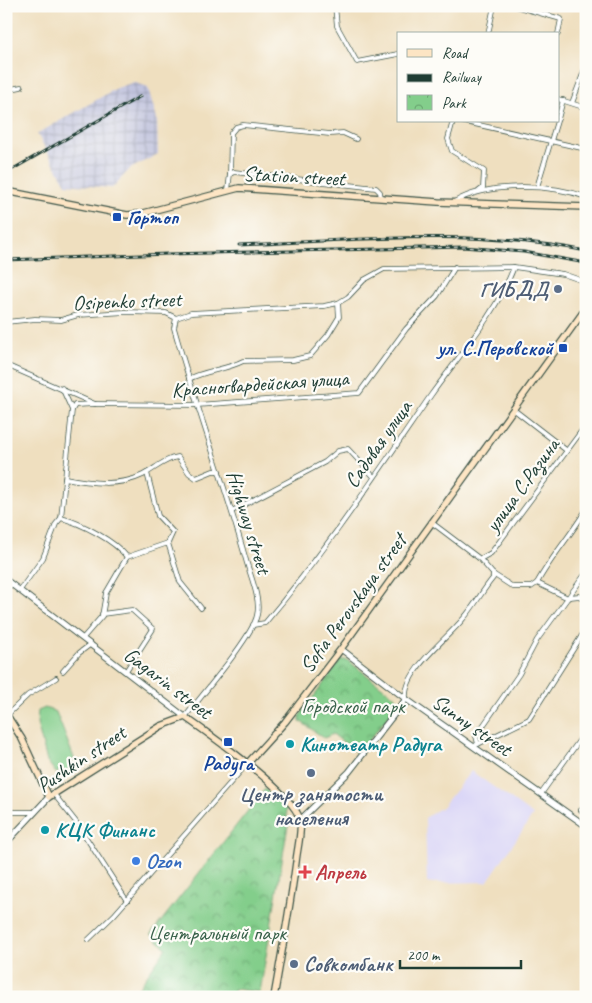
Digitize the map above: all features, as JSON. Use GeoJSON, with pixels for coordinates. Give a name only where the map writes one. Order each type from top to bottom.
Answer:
{"type":"FeatureCollection","features":[{"type":"Feature","properties":{"kind":"main road","name":"Station street"},"geometry":{"type":"LineString","coordinates":[[6,192],[127,215],[140,214],[239,188],[454,202],[586,207]]}},
{"type":"Feature","properties":{"kind":"main road","name":"Sofia Perovskaya street"},"geometry":{"type":"LineString","coordinates":[[247,764],[284,722],[340,649],[586,308]]}},
{"type":"Feature","properties":{"kind":"main road"},"geometry":{"type":"LineString","coordinates":[[6,714],[22,739],[51,795]]}},
{"type":"Feature","properties":{"kind":"main road","name":"Gagarin street"},"geometry":{"type":"LineString","coordinates":[[185,716],[247,764],[294,808],[300,820]]}},
{"type":"Feature","properties":{"kind":"main road","name":"Pushkin street"},"geometry":{"type":"LineString","coordinates":[[51,795],[161,726],[176,718],[185,716]]}},
{"type":"Feature","properties":{"kind":"main road"},"geometry":{"type":"LineString","coordinates":[[274,997],[291,898],[300,820]]}},
{"type":"Feature","properties":{"kind":"street"},"geometry":{"type":"LineString","coordinates":[[335,6],[337,26],[357,62],[397,54]]}},
{"type":"Feature","properties":{"kind":"street"},"geometry":{"type":"LineString","coordinates":[[488,32],[494,6]]}},
{"type":"Feature","properties":{"kind":"street"},"geometry":{"type":"LineString","coordinates":[[515,6],[561,18],[558,32]]}},
{"type":"Feature","properties":{"kind":"street"},"geometry":{"type":"LineString","coordinates":[[572,103],[586,66]]}},
{"type":"Feature","properties":{"kind":"street"},"geometry":{"type":"LineString","coordinates":[[6,90],[21,87]]}},
{"type":"Feature","properties":{"kind":"street"},"geometry":{"type":"LineString","coordinates":[[560,99],[586,108]]}},
{"type":"Feature","properties":{"kind":"street"},"geometry":{"type":"LineString","coordinates":[[560,112],[563,100]]}},
{"type":"Feature","properties":{"kind":"street"},"geometry":{"type":"LineString","coordinates":[[453,122],[448,139],[452,151],[484,171],[483,188],[454,202]]}},
{"type":"Feature","properties":{"kind":"street"},"geometry":{"type":"LineString","coordinates":[[465,122],[586,149]]}},
{"type":"Feature","properties":{"kind":"street"},"geometry":{"type":"LineString","coordinates":[[537,187],[557,122]]}},
{"type":"Feature","properties":{"kind":"street"},"geometry":{"type":"LineString","coordinates":[[228,190],[231,133],[236,127],[244,125],[330,134],[343,133],[356,139]]}},
{"type":"Feature","properties":{"kind":"street"},"geometry":{"type":"LineString","coordinates":[[230,174],[234,172],[376,188],[380,192],[381,198]]}},
{"type":"Feature","properties":{"kind":"street"},"geometry":{"type":"LineString","coordinates":[[477,192],[537,187],[571,192],[586,197]]}},
{"type":"Feature","properties":{"kind":"street","name":"Красногвардейская улица"},"geometry":{"type":"LineString","coordinates":[[72,410],[75,405],[197,406],[359,393],[406,329],[437,296],[455,268]]}},
{"type":"Feature","properties":{"kind":"street"},"geometry":{"type":"LineString","coordinates":[[189,379],[202,372],[226,368],[242,361],[293,360],[310,356],[328,335],[339,317],[338,303],[348,297],[364,280],[384,269],[514,268],[563,274],[586,282]]}},
{"type":"Feature","properties":{"kind":"street","name":"Садовая улица"},"geometry":{"type":"LineString","coordinates":[[253,625],[266,622],[374,478],[480,327],[509,282],[514,268]]}},
{"type":"Feature","properties":{"kind":"street","name":"Osipenko street"},"geometry":{"type":"LineString","coordinates":[[6,322],[35,319],[61,320],[78,315],[125,312],[166,313],[176,318],[191,313],[324,306],[338,303]]}},
{"type":"Feature","properties":{"kind":"street","name":"Highway street"},"geometry":{"type":"LineString","coordinates":[[176,318],[174,328],[197,406],[232,510],[255,594],[258,614],[253,625],[185,716]]}},
{"type":"Feature","properties":{"kind":"street","name":"Красногвардейская улица"},"geometry":{"type":"LineString","coordinates":[[6,365],[62,388],[94,404]]}},
{"type":"Feature","properties":{"kind":"street"},"geometry":{"type":"LineString","coordinates":[[20,590],[42,558],[56,524],[61,518],[72,410],[62,388]]}},
{"type":"Feature","properties":{"kind":"street"},"geometry":{"type":"LineString","coordinates":[[513,409],[566,450]]}},
{"type":"Feature","properties":{"kind":"street","name":"улица С.Разина"},"geometry":{"type":"LineString","coordinates":[[480,559],[491,553],[586,425]]}},
{"type":"Feature","properties":{"kind":"street"},"geometry":{"type":"LineString","coordinates":[[232,510],[325,462],[338,451],[348,449],[374,478]]}},
{"type":"Feature","properties":{"kind":"street"},"geometry":{"type":"LineString","coordinates":[[65,478],[104,483],[126,480],[147,472],[167,459],[178,456],[189,473],[196,478],[212,471],[219,471]]}},
{"type":"Feature","properties":{"kind":"street"},"geometry":{"type":"LineString","coordinates":[[147,472],[158,516],[173,532],[168,543],[180,582],[201,608]]}},
{"type":"Feature","properties":{"kind":"street"},"geometry":{"type":"LineString","coordinates":[[431,522],[480,559],[492,574],[513,587],[531,587],[537,583],[544,570],[578,526],[586,510]]}},
{"type":"Feature","properties":{"kind":"street"},"geometry":{"type":"LineString","coordinates":[[61,518],[85,528],[121,549],[127,557]]}},
{"type":"Feature","properties":{"kind":"street"},"geometry":{"type":"LineString","coordinates":[[83,638],[102,614],[106,593],[127,557],[168,543]]}},
{"type":"Feature","properties":{"kind":"street"},"geometry":{"type":"LineString","coordinates":[[300,820],[349,772],[406,699],[405,689],[411,678],[449,632],[463,620],[493,578],[492,574]]}},
{"type":"Feature","properties":{"kind":"street"},"geometry":{"type":"LineString","coordinates":[[586,574],[536,640],[519,674],[494,712],[479,727],[476,745],[529,719],[586,629]]}},
{"type":"Feature","properties":{"kind":"street","name":"Gagarin street"},"geometry":{"type":"LineString","coordinates":[[6,580],[185,716]]}},
{"type":"Feature","properties":{"kind":"street"},"geometry":{"type":"LineString","coordinates":[[537,583],[568,598]]}},
{"type":"Feature","properties":{"kind":"street"},"geometry":{"type":"LineString","coordinates":[[568,598],[574,595],[586,600]]}},
{"type":"Feature","properties":{"kind":"street"},"geometry":{"type":"LineString","coordinates":[[102,614],[132,610],[153,630],[126,671]]}},
{"type":"Feature","properties":{"kind":"street"},"geometry":{"type":"LineString","coordinates":[[63,671],[79,653],[91,644]]}},
{"type":"Feature","properties":{"kind":"street","name":"Sunny street"},"geometry":{"type":"LineString","coordinates":[[340,649],[406,699],[476,745],[586,826]]}},
{"type":"Feature","properties":{"kind":"street"},"geometry":{"type":"LineString","coordinates":[[6,714],[28,696],[56,678]]}},
{"type":"Feature","properties":{"kind":"street"},"geometry":{"type":"LineString","coordinates":[[541,794],[586,731]]}},
{"type":"Feature","properties":{"kind":"street","name":"Sofia Perovskaya street"},"geometry":{"type":"LineString","coordinates":[[88,940],[126,901],[247,764]]}},
{"type":"Feature","properties":{"kind":"street"},"geometry":{"type":"LineString","coordinates":[[51,795],[76,822],[126,901]]}},
{"type":"Feature","properties":{"kind":"street","name":"Pushkin street"},"geometry":{"type":"LineString","coordinates":[[6,843],[51,795]]}},
{"type":"Feature","properties":{"kind":"street"},"geometry":{"type":"LineString","coordinates":[[6,812],[34,812]]}},
{"type":"Feature","properties":{"kind":"shaded area"},"geometry":{"type":"Polygon","coordinates":[[[134,82],[148,88],[157,119],[158,154],[130,169],[112,188],[66,184],[37,134],[117,88],[134,82]]]}},
{"type":"Feature","properties":{"kind":"shaded area"},"geometry":{"type":"Polygon","coordinates":[[[471,771],[533,815],[487,882],[427,883],[425,818],[442,807],[471,771]]]}},
{"type":"Feature","properties":{"kind":"green space","name":"Городской парк"},"geometry":{"type":"Polygon","coordinates":[[[341,660],[347,660],[397,698],[398,704],[358,754],[333,734],[324,738],[300,721],[300,715],[341,660]]]}},
{"type":"Feature","properties":{"kind":"green space"},"geometry":{"type":"Polygon","coordinates":[[[45,708],[56,712],[74,758],[68,771],[56,773],[47,761],[37,724],[38,711],[45,708]]]}},
{"type":"Feature","properties":{"kind":"green space","name":"Центральный парк"},"geometry":{"type":"Polygon","coordinates":[[[265,789],[286,807],[288,825],[260,992],[234,989],[233,997],[132,997],[166,948],[151,934],[265,789]]]}},
{"type":"Feature","properties":{"kind":"railway"},"geometry":{"type":"LineString","coordinates":[[6,173],[141,96]]}},
{"type":"Feature","properties":{"kind":"railway"},"geometry":{"type":"LineString","coordinates":[[239,245],[369,239],[456,238],[543,244],[586,251]]}},
{"type":"Feature","properties":{"kind":"railway"},"geometry":{"type":"LineString","coordinates":[[6,260],[464,247],[524,252],[586,263]]}},
{"type":"Feature","properties":{"kind":"place","name":"Гортоп"},"geometry":{"type":"Point","coordinates":[117,217]}},
{"type":"Feature","properties":{"kind":"place","name":"ГИБДД"},"geometry":{"type":"Point","coordinates":[558,289]}},
{"type":"Feature","properties":{"kind":"place","name":"ул. С.Перовской"},"geometry":{"type":"Point","coordinates":[563,348]}},
{"type":"Feature","properties":{"kind":"place","name":"Радуга"},"geometry":{"type":"Point","coordinates":[228,742]}},
{"type":"Feature","properties":{"kind":"place","name":"Кинотеатр Радуга"},"geometry":{"type":"Point","coordinates":[290,744]}},
{"type":"Feature","properties":{"kind":"place","name":"Центр занятости населения"},"geometry":{"type":"Point","coordinates":[311,773]}},
{"type":"Feature","properties":{"kind":"place","name":"КЦК Финанс"},"geometry":{"type":"Point","coordinates":[45,830]}},
{"type":"Feature","properties":{"kind":"place","name":"Ozon"},"geometry":{"type":"Point","coordinates":[136,861]}},
{"type":"Feature","properties":{"kind":"place","name":"Апрель"},"geometry":{"type":"Point","coordinates":[305,872]}},
{"type":"Feature","properties":{"kind":"place","name":"Совкомбанк"},"geometry":{"type":"Point","coordinates":[294,964]}}]}
